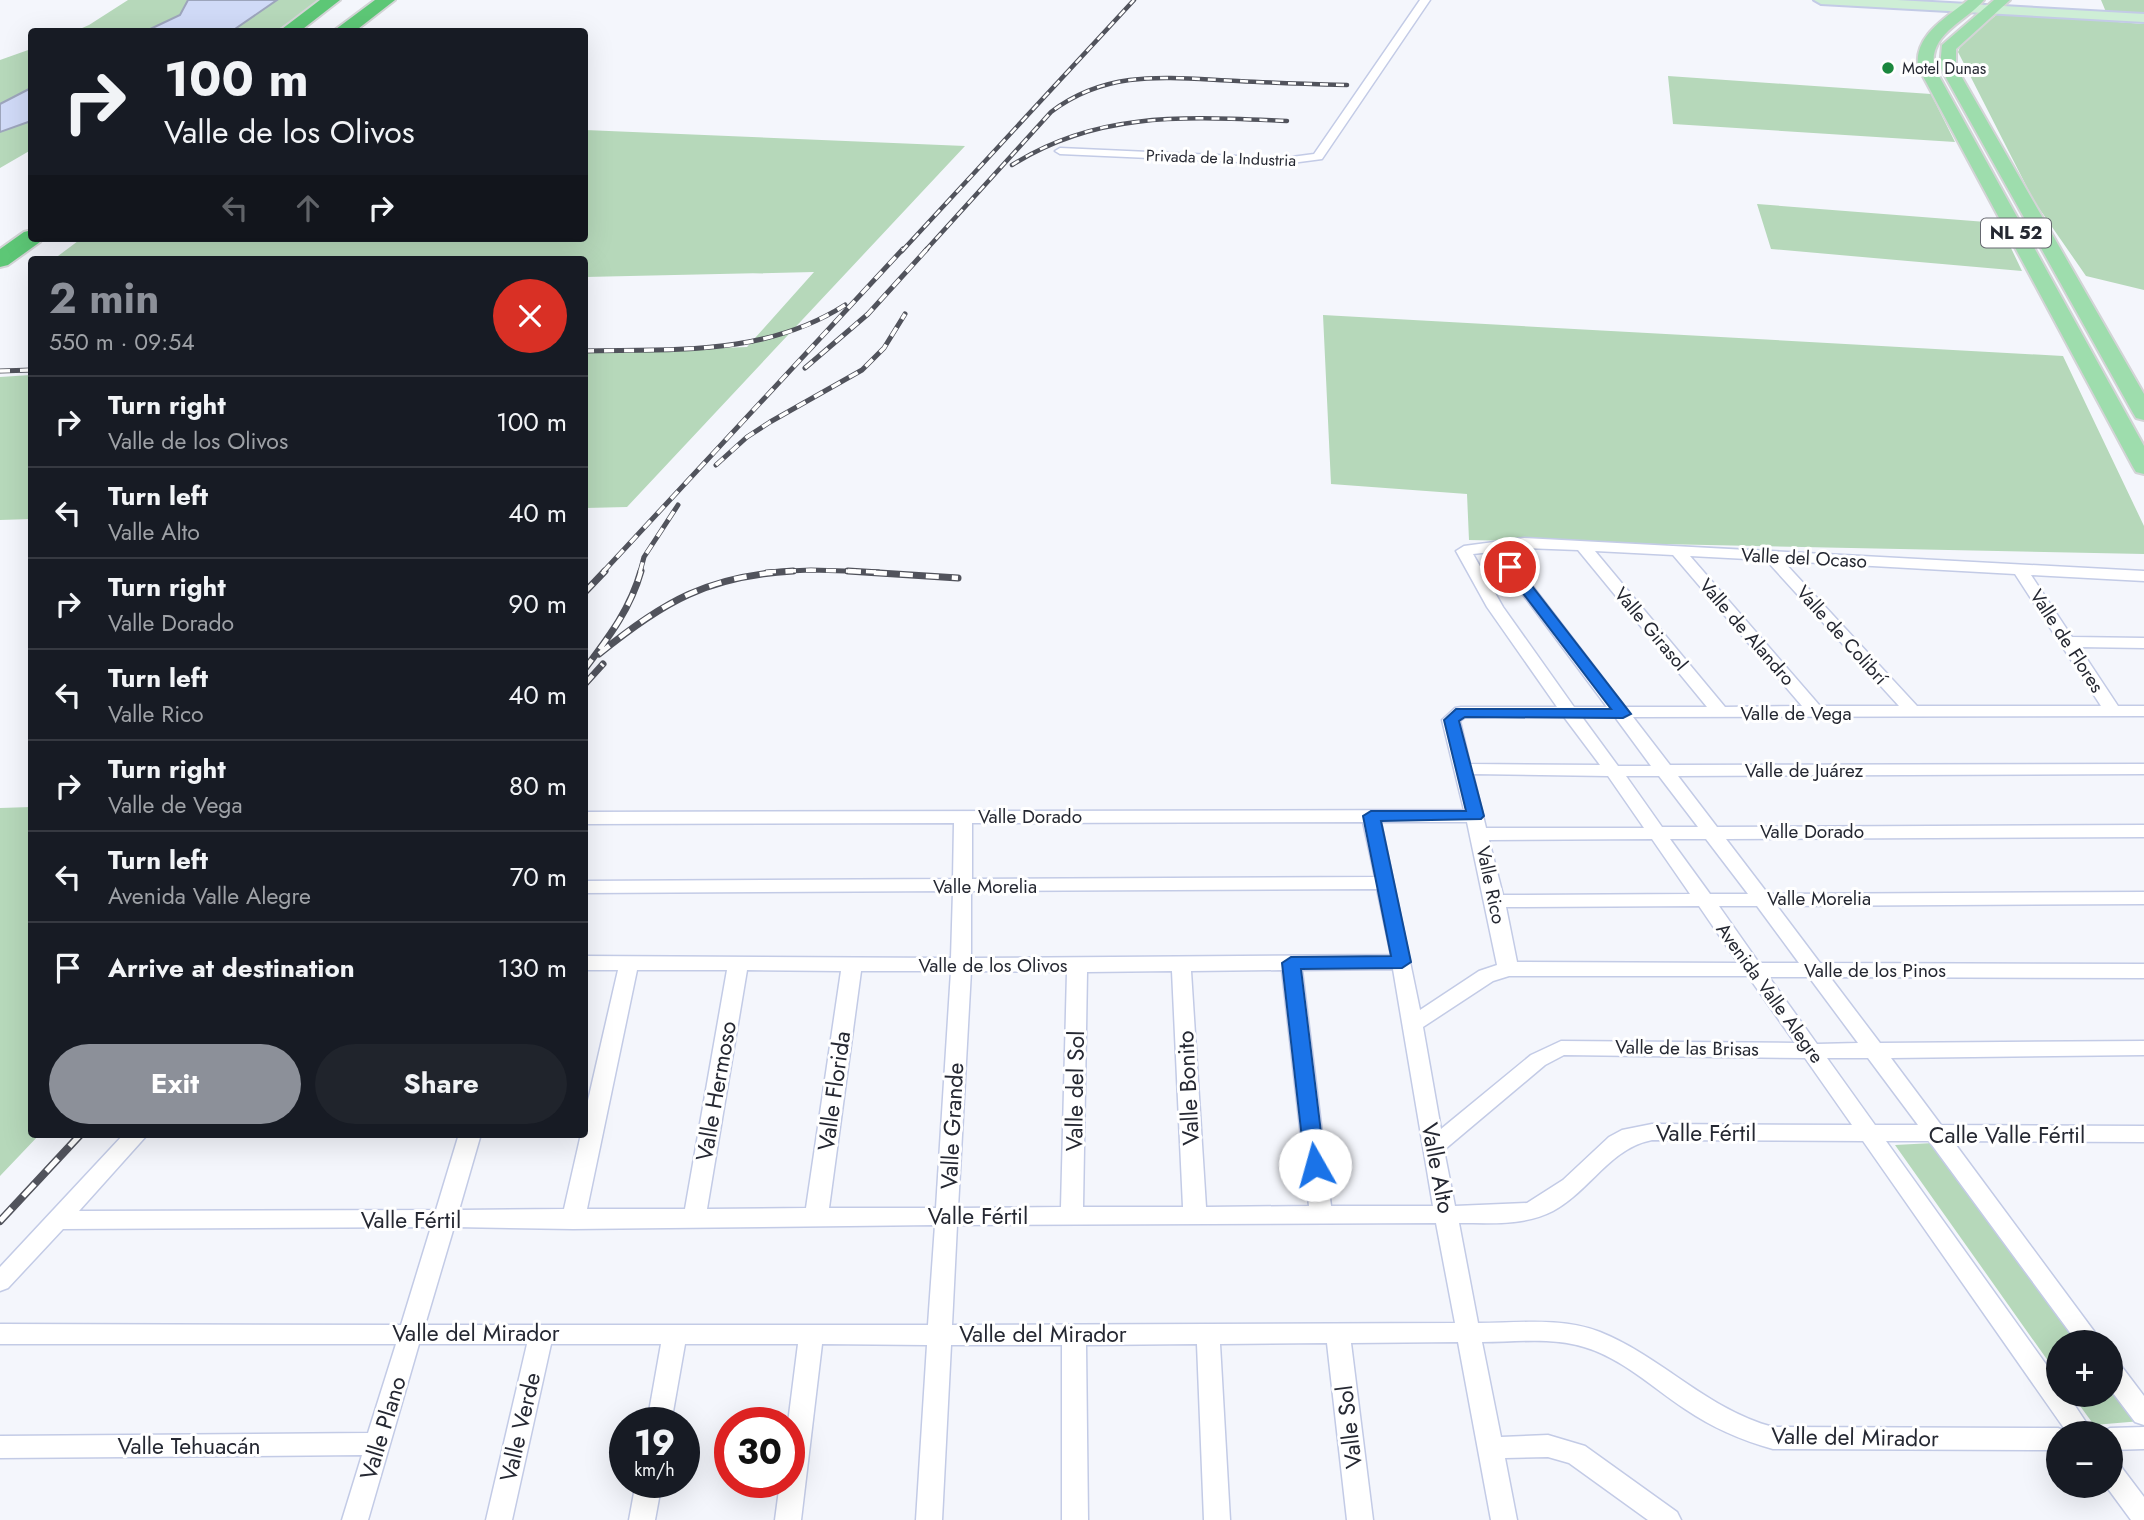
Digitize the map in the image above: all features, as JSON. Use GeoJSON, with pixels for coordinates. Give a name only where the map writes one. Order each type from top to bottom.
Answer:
{"type":"FeatureCollection","features":[{"type":"Feature","properties":{"kind":"highway"},"geometry":{"type":"LineString","coordinates":[[282,28],[320,0]]}},
{"type":"Feature","properties":{"kind":"highway"},"geometry":{"type":"LineString","coordinates":[[348,28],[386,0]]}},
{"type":"Feature","properties":{"kind":"highway"},"geometry":{"type":"LineString","coordinates":[[294,28],[338,4]]}},
{"type":"Feature","properties":{"kind":"highway"},"geometry":{"type":"LineString","coordinates":[[319,28],[338,4]]}},
{"type":"Feature","properties":{"kind":"highway"},"geometry":{"type":"LineString","coordinates":[[0,234],[28,227]]}},
{"type":"Feature","properties":{"kind":"highway"},"geometry":{"type":"LineString","coordinates":[[0,260],[28,227]]}},
{"type":"Feature","properties":{"kind":"main road","name":"NL 52"},"geometry":{"type":"LineString","coordinates":[[1985,4],[1948,48],[1948,67],[2144,413]]}},
{"type":"Feature","properties":{"kind":"main road","name":"NL 52"},"geometry":{"type":"LineString","coordinates":[[1985,4],[1927,45],[1923,51],[1926,67],[2144,467]]}},
{"type":"Feature","properties":{"kind":"street","name":"Privada de la Industria"},"geometry":{"type":"LineString","coordinates":[[1060,151],[1283,161],[1318,157],[1424,0]]}},
{"type":"Feature","properties":{"kind":"street"},"geometry":{"type":"LineString","coordinates":[[1821,0],[1985,4],[2144,18]]}},
{"type":"Feature","properties":{"kind":"street","name":"Valle del Ocaso"},"geometry":{"type":"LineString","coordinates":[[1464,551],[1524,543],[2144,576]]}},
{"type":"Feature","properties":{"kind":"street"},"geometry":{"type":"LineString","coordinates":[[1494,546],[1761,898],[2081,1330]]}},
{"type":"Feature","properties":{"kind":"street","name":"Valle Girasol"},"geometry":{"type":"LineString","coordinates":[[1582,546],[1721,713]]}},
{"type":"Feature","properties":{"kind":"street","name":"Avenida Valle Alegre"},"geometry":{"type":"LineString","coordinates":[[1464,551],[1496,607],[1569,713],[1613,771],[2073,1421]]}},
{"type":"Feature","properties":{"kind":"street","name":"Valle de Alandro"},"geometry":{"type":"LineString","coordinates":[[1677,551],[1817,713]]}},
{"type":"Feature","properties":{"kind":"street","name":"Valle de Colibrí"},"geometry":{"type":"LineString","coordinates":[[1770,556],[1914,713]]}},
{"type":"Feature","properties":{"kind":"street","name":"Valle de Flores"},"geometry":{"type":"LineString","coordinates":[[2021,571],[2113,712]]}},
{"type":"Feature","properties":{"kind":"street"},"geometry":{"type":"LineString","coordinates":[[2067,642],[2144,643]]}},
{"type":"Feature","properties":{"kind":"street","name":"Valle de Vega"},"geometry":{"type":"LineString","coordinates":[[1451,720],[1455,715],[1467,711],[1623,714],[2144,711]]}},
{"type":"Feature","properties":{"kind":"street","name":"Valle Rico"},"geometry":{"type":"LineString","coordinates":[[1451,720],[1465,769],[1508,969]]}},
{"type":"Feature","properties":{"kind":"street","name":"Valle de Juárez"},"geometry":{"type":"LineString","coordinates":[[1465,769],[2144,769]]}},
{"type":"Feature","properties":{"kind":"street","name":"Valle Grande"},"geometry":{"type":"LineString","coordinates":[[929,1520],[942,1334],[961,965],[963,816]]}},
{"type":"Feature","properties":{"kind":"street","name":"Valle Dorado"},"geometry":{"type":"LineString","coordinates":[[588,818],[1371,816],[1477,825],[1655,831],[2144,831]]}},
{"type":"Feature","properties":{"kind":"street","name":"Valle Alto"},"geometry":{"type":"LineString","coordinates":[[1371,816],[1402,962],[1433,1147],[1504,1520]]}},
{"type":"Feature","properties":{"kind":"street","name":"Valle Morelia"},"geometry":{"type":"LineString","coordinates":[[588,887],[1385,883]]}},
{"type":"Feature","properties":{"kind":"street","name":"Valle Morelia"},"geometry":{"type":"LineString","coordinates":[[1495,901],[2144,898]]}},
{"type":"Feature","properties":{"kind":"street","name":"Valle de los Olivos"},"geometry":{"type":"LineString","coordinates":[[588,963],[1077,965],[1402,962]]}},
{"type":"Feature","properties":{"kind":"street"},"geometry":{"type":"LineString","coordinates":[[573,1220],[629,963]]}},
{"type":"Feature","properties":{"kind":"street","name":"Valle Hermoso"},"geometry":{"type":"LineString","coordinates":[[694,1219],[738,963]]}},
{"type":"Feature","properties":{"kind":"street","name":"Valle Florida"},"geometry":{"type":"LineString","coordinates":[[816,1218],[852,963]]}},
{"type":"Feature","properties":{"kind":"street","name":"Valle Bonito"},"geometry":{"type":"LineString","coordinates":[[1181,963],[1195,1214]]}},
{"type":"Feature","properties":{"kind":"street"},"geometry":{"type":"LineString","coordinates":[[1291,963],[1321,1215]]}},
{"type":"Feature","properties":{"kind":"street","name":"Valle del Sol"},"geometry":{"type":"LineString","coordinates":[[1072,1216],[1077,965]]}},
{"type":"Feature","properties":{"kind":"street","name":"Valle de los Pinos"},"geometry":{"type":"LineString","coordinates":[[1412,1026],[1486,976],[1508,969],[2144,971]]}},
{"type":"Feature","properties":{"kind":"street","name":"Valle de las Brisas"},"geometry":{"type":"LineString","coordinates":[[1433,1147],[1538,1060],[1561,1048],[1812,1051],[1872,1048],[2144,1048]]}},
{"type":"Feature","properties":{"kind":"street","name":"Valle Fértil"},"geometry":{"type":"LineString","coordinates":[[58,1220],[573,1220],[1195,1214],[1447,1216],[1534,1212],[1548,1205],[1617,1143],[1638,1134],[1870,1135]]}},
{"type":"Feature","properties":{"kind":"street","name":"Calle Valle Fértil"},"geometry":{"type":"LineString","coordinates":[[1870,1135],[2144,1134]]}},
{"type":"Feature","properties":{"kind":"street"},"geometry":{"type":"LineString","coordinates":[[0,1282],[133,1138]]}},
{"type":"Feature","properties":{"kind":"street","name":"Valle Plano"},"geometry":{"type":"LineString","coordinates":[[355,1520],[469,1138]]}},
{"type":"Feature","properties":{"kind":"street","name":"Valle del Mirador"},"geometry":{"type":"LineString","coordinates":[[0,1334],[1338,1335],[1563,1332],[1600,1341],[1728,1423],[1757,1435],[1773,1438],[2046,1439]]}},
{"type":"Feature","properties":{"kind":"street","name":"Valle Verde"},"geometry":{"type":"LineString","coordinates":[[499,1520],[541,1334]]}},
{"type":"Feature","properties":{"kind":"street"},"geometry":{"type":"LineString","coordinates":[[788,1520],[811,1334]]}},
{"type":"Feature","properties":{"kind":"street"},"geometry":{"type":"LineString","coordinates":[[1208,1334],[1217,1520]]}},
{"type":"Feature","properties":{"kind":"street"},"geometry":{"type":"LineString","coordinates":[[662,1407],[675,1335]]}},
{"type":"Feature","properties":{"kind":"street"},"geometry":{"type":"LineString","coordinates":[[1074,1335],[1075,1520]]}},
{"type":"Feature","properties":{"kind":"street","name":"Valle Sol"},"geometry":{"type":"LineString","coordinates":[[1338,1335],[1360,1520]]}},
{"type":"Feature","properties":{"kind":"street"},"geometry":{"type":"LineString","coordinates":[[2123,1387],[2144,1415]]}},
{"type":"Feature","properties":{"kind":"street"},"geometry":{"type":"LineString","coordinates":[[2123,1439],[2144,1438]]}},
{"type":"Feature","properties":{"kind":"street","name":"Valle Tehuacán"},"geometry":{"type":"LineString","coordinates":[[0,1447],[378,1444]]}},
{"type":"Feature","properties":{"kind":"street"},"geometry":{"type":"LineString","coordinates":[[1490,1448],[1548,1446],[1576,1454],[1668,1520]]}},
{"type":"Feature","properties":{"kind":"street"},"geometry":{"type":"LineString","coordinates":[[2123,1489],[2144,1517]]}},
{"type":"Feature","properties":{"kind":"street"},"geometry":{"type":"LineString","coordinates":[[642,1520],[646,1498]]}},
{"type":"Feature","properties":{"kind":"green space"},"geometry":{"type":"Polygon","coordinates":[[[128,0],[320,0],[280,28],[82,28],[128,0]]]}},
{"type":"Feature","properties":{"kind":"green space"},"geometry":{"type":"Polygon","coordinates":[[[2101,0],[2144,0],[2144,15],[2106,12],[2101,0]]]}},
{"type":"Feature","properties":{"kind":"green space"},"geometry":{"type":"Polygon","coordinates":[[[1999,13],[2144,24],[2144,290],[2086,276],[2034,201],[1958,52],[1962,42],[1999,13]]]}},
{"type":"Feature","properties":{"kind":"green space"},"geometry":{"type":"Polygon","coordinates":[[[28,50],[28,152],[0,168],[0,60],[28,50]]]}},
{"type":"Feature","properties":{"kind":"green space"},"geometry":{"type":"Polygon","coordinates":[[[1668,76],[1931,94],[1955,142],[1673,124],[1668,76]]]}},
{"type":"Feature","properties":{"kind":"green space"},"geometry":{"type":"Polygon","coordinates":[[[588,130],[965,146],[627,507],[588,508],[588,353],[747,347],[814,272],[588,277],[588,256],[58,256],[77,242],[588,242],[588,130]]]}},
{"type":"Feature","properties":{"kind":"green space"},"geometry":{"type":"Polygon","coordinates":[[[1757,204],[1999,223],[2022,271],[1771,249],[1757,204]]]}},
{"type":"Feature","properties":{"kind":"green space"},"geometry":{"type":"Polygon","coordinates":[[[1323,315],[2063,356],[2144,526],[2144,554],[1469,540],[1467,494],[1331,484],[1323,315]]]}},
{"type":"Feature","properties":{"kind":"green space"},"geometry":{"type":"Polygon","coordinates":[[[28,375],[28,519],[0,520],[0,377],[28,375]]]}},
{"type":"Feature","properties":{"kind":"green space"},"geometry":{"type":"Polygon","coordinates":[[[28,807],[28,1138],[36,1138],[0,1176],[0,808],[28,807]]]}},
{"type":"Feature","properties":{"kind":"green space"},"geometry":{"type":"Polygon","coordinates":[[[1933,1143],[2073,1330],[2046,1330],[2046,1358],[1895,1145],[1933,1143]]]}},
{"type":"Feature","properties":{"kind":"green space"},"geometry":{"type":"Polygon","coordinates":[[[2123,1397],[2141,1421],[2123,1423],[2091,1421],[2081,1407],[2123,1407],[2123,1397]]]}},
{"type":"Feature","properties":{"kind":"water"},"geometry":{"type":"Polygon","coordinates":[[[188,0],[277,0],[236,28],[152,28],[180,15],[188,0]]]}},
{"type":"Feature","properties":{"kind":"water"},"geometry":{"type":"Polygon","coordinates":[[[28,90],[28,122],[0,132],[0,104],[28,90]]]}},
{"type":"Feature","properties":{"kind":"railway"},"geometry":{"type":"LineString","coordinates":[[902,251],[1134,0]]}},
{"type":"Feature","properties":{"kind":"railway"},"geometry":{"type":"LineString","coordinates":[[925,251],[1051,112],[1095,88],[1118,82],[1164,78],[1347,85]]}},
{"type":"Feature","properties":{"kind":"railway"},"geometry":{"type":"LineString","coordinates":[[1012,165],[1045,147],[1078,134],[1111,126],[1145,121],[1214,118],[1287,121]]}},
{"type":"Feature","properties":{"kind":"railway"},"geometry":{"type":"LineString","coordinates":[[603,572],[903,249]]}},
{"type":"Feature","properties":{"kind":"railway"},"geometry":{"type":"LineString","coordinates":[[805,368],[868,314],[927,249]]}},
{"type":"Feature","properties":{"kind":"railway"},"geometry":{"type":"LineString","coordinates":[[588,351],[685,349],[751,341],[815,322],[845,305]]}},
{"type":"Feature","properties":{"kind":"railway"},"geometry":{"type":"LineString","coordinates":[[716,465],[747,437],[770,422],[862,370],[884,348],[905,314]]}},
{"type":"Feature","properties":{"kind":"railway"},"geometry":{"type":"LineString","coordinates":[[0,371],[28,370]]}},
{"type":"Feature","properties":{"kind":"railway"},"geometry":{"type":"LineString","coordinates":[[640,572],[644,557],[678,505]]}},
{"type":"Feature","properties":{"kind":"railway"},"geometry":{"type":"LineString","coordinates":[[588,589],[605,571]]}},
{"type":"Feature","properties":{"kind":"railway"},"geometry":{"type":"LineString","coordinates":[[588,665],[624,611],[641,571]]}},
{"type":"Feature","properties":{"kind":"railway"},"geometry":{"type":"LineString","coordinates":[[599,654],[645,619],[688,594],[736,579],[793,571]]}},
{"type":"Feature","properties":{"kind":"railway"},"geometry":{"type":"LineString","coordinates":[[766,572],[851,571]]}},
{"type":"Feature","properties":{"kind":"railway"},"geometry":{"type":"LineString","coordinates":[[851,571],[879,572]]}},
{"type":"Feature","properties":{"kind":"railway"},"geometry":{"type":"LineString","coordinates":[[851,571],[958,578]]}},
{"type":"Feature","properties":{"kind":"railway"},"geometry":{"type":"LineString","coordinates":[[588,681],[603,664]]}},
{"type":"Feature","properties":{"kind":"railway"},"geometry":{"type":"LineString","coordinates":[[0,1221],[77,1138]]}},
{"type":"Feature","properties":{"kind":"place","name":"Motel Dunas"},"geometry":{"type":"Point","coordinates":[1888,68]}},
{"type":"Feature","properties":{"kind":"route"},"geometry":{"type":"LineString","coordinates":[[1315,1165],[1291,963],[1402,962],[1371,816],[1475,816],[1451,720],[1461,712],[1623,714],[1510,567]]}}]}
